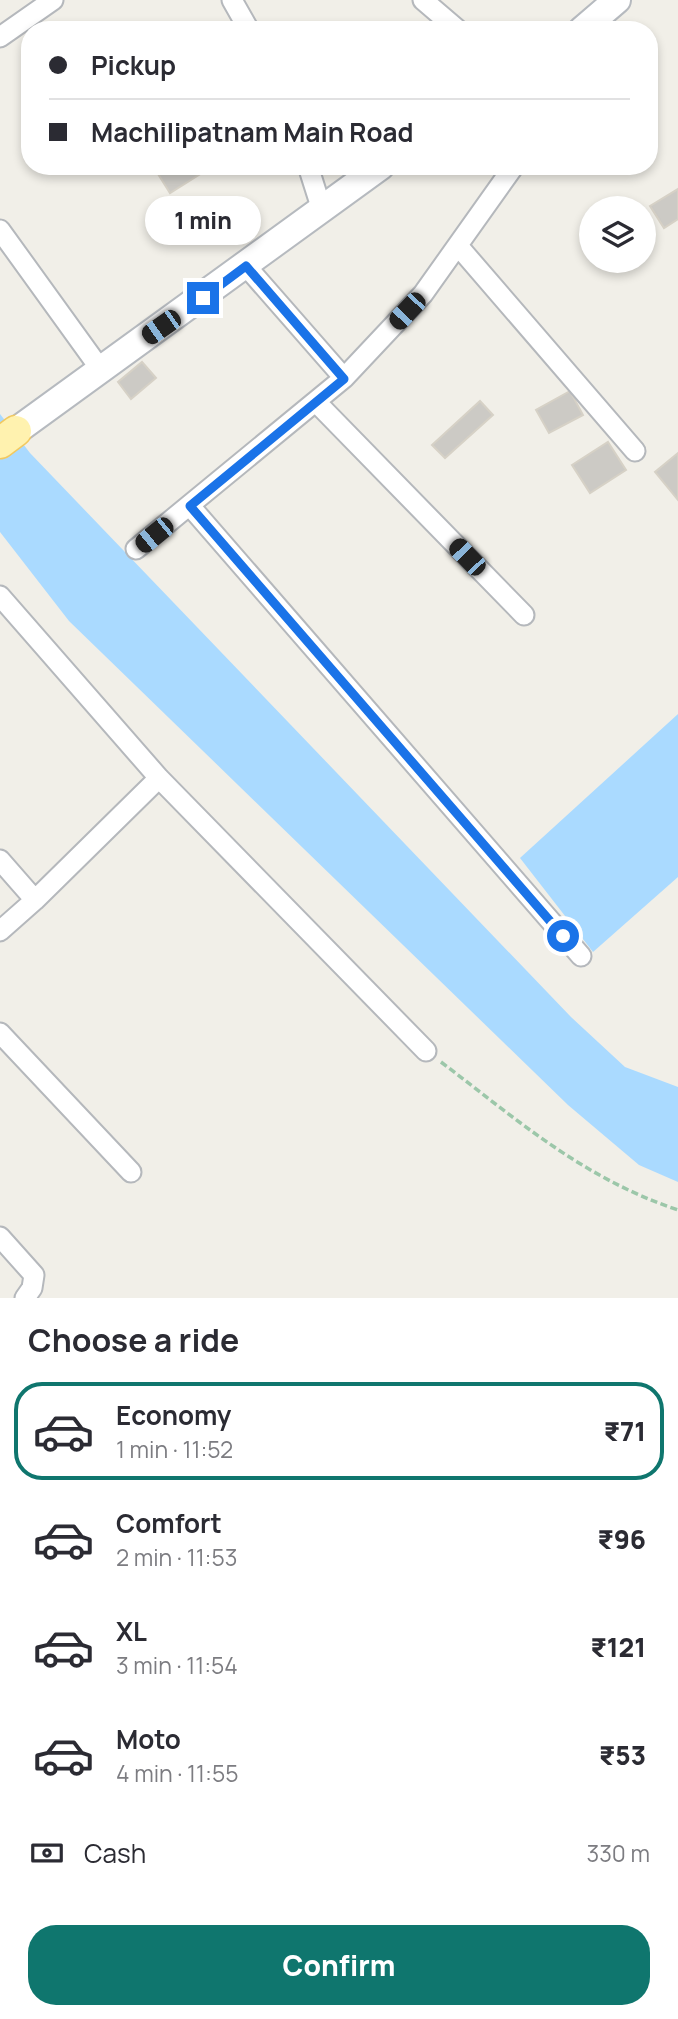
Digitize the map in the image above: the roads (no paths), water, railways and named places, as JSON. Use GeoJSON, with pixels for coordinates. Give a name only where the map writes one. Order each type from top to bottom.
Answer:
{"type":"FeatureCollection","features":[{"type":"Feature","properties":{"kind":"street"},"geometry":{"type":"LineString","coordinates":[[23,21],[53,0]]}},
{"type":"Feature","properties":{"kind":"street"},"geometry":{"type":"LineString","coordinates":[[232,0],[244,21]]}},
{"type":"Feature","properties":{"kind":"street"},"geometry":{"type":"LineString","coordinates":[[422,0],[447,21]]}},
{"type":"Feature","properties":{"kind":"street"},"geometry":{"type":"LineString","coordinates":[[593,21],[617,0]]}},
{"type":"Feature","properties":{"kind":"street"},"geometry":{"type":"LineString","coordinates":[[0,37],[21,22]]}},
{"type":"Feature","properties":{"kind":"street"},"geometry":{"type":"LineString","coordinates":[[311,175],[321,207]]}},
{"type":"Feature","properties":{"kind":"street"},"geometry":{"type":"LineString","coordinates":[[8,437],[368,175]]}},
{"type":"Feature","properties":{"kind":"street"},"geometry":{"type":"LineString","coordinates":[[136,549],[344,379],[423,295],[508,175]]}},
{"type":"Feature","properties":{"kind":"street"},"geometry":{"type":"LineString","coordinates":[[0,230],[101,370]]}},
{"type":"Feature","properties":{"kind":"street"},"geometry":{"type":"LineString","coordinates":[[459,247],[635,452]]}},
{"type":"Feature","properties":{"kind":"street"},"geometry":{"type":"LineString","coordinates":[[246,266],[344,379]]}},
{"type":"Feature","properties":{"kind":"street"},"geometry":{"type":"LineString","coordinates":[[317,403],[524,615]]}},
{"type":"Feature","properties":{"kind":"street"},"geometry":{"type":"LineString","coordinates":[[190,506],[581,956]]}},
{"type":"Feature","properties":{"kind":"street"},"geometry":{"type":"LineString","coordinates":[[0,596],[159,778],[426,1051]]}},
{"type":"Feature","properties":{"kind":"street"},"geometry":{"type":"LineString","coordinates":[[0,931],[159,778]]}},
{"type":"Feature","properties":{"kind":"street"},"geometry":{"type":"LineString","coordinates":[[0,860],[35,900]]}},
{"type":"Feature","properties":{"kind":"street"},"geometry":{"type":"LineString","coordinates":[[0,1033],[131,1172]]}},
{"type":"Feature","properties":{"kind":"street"},"geometry":{"type":"LineString","coordinates":[[0,1237],[34,1275],[32,1288],[25,1298]]}},
{"type":"Feature","properties":{"kind":"water"},"geometry":{"type":"Polygon","coordinates":[[[0,414],[30,453],[571,1017],[625,1067],[678,1087],[678,1182],[639,1165],[568,1105],[69,621],[0,532],[0,414]]]}},
{"type":"Feature","properties":{"kind":"water"},"geometry":{"type":"Polygon","coordinates":[[[678,714],[678,877],[593,952],[520,858],[678,714]]]}}]}
